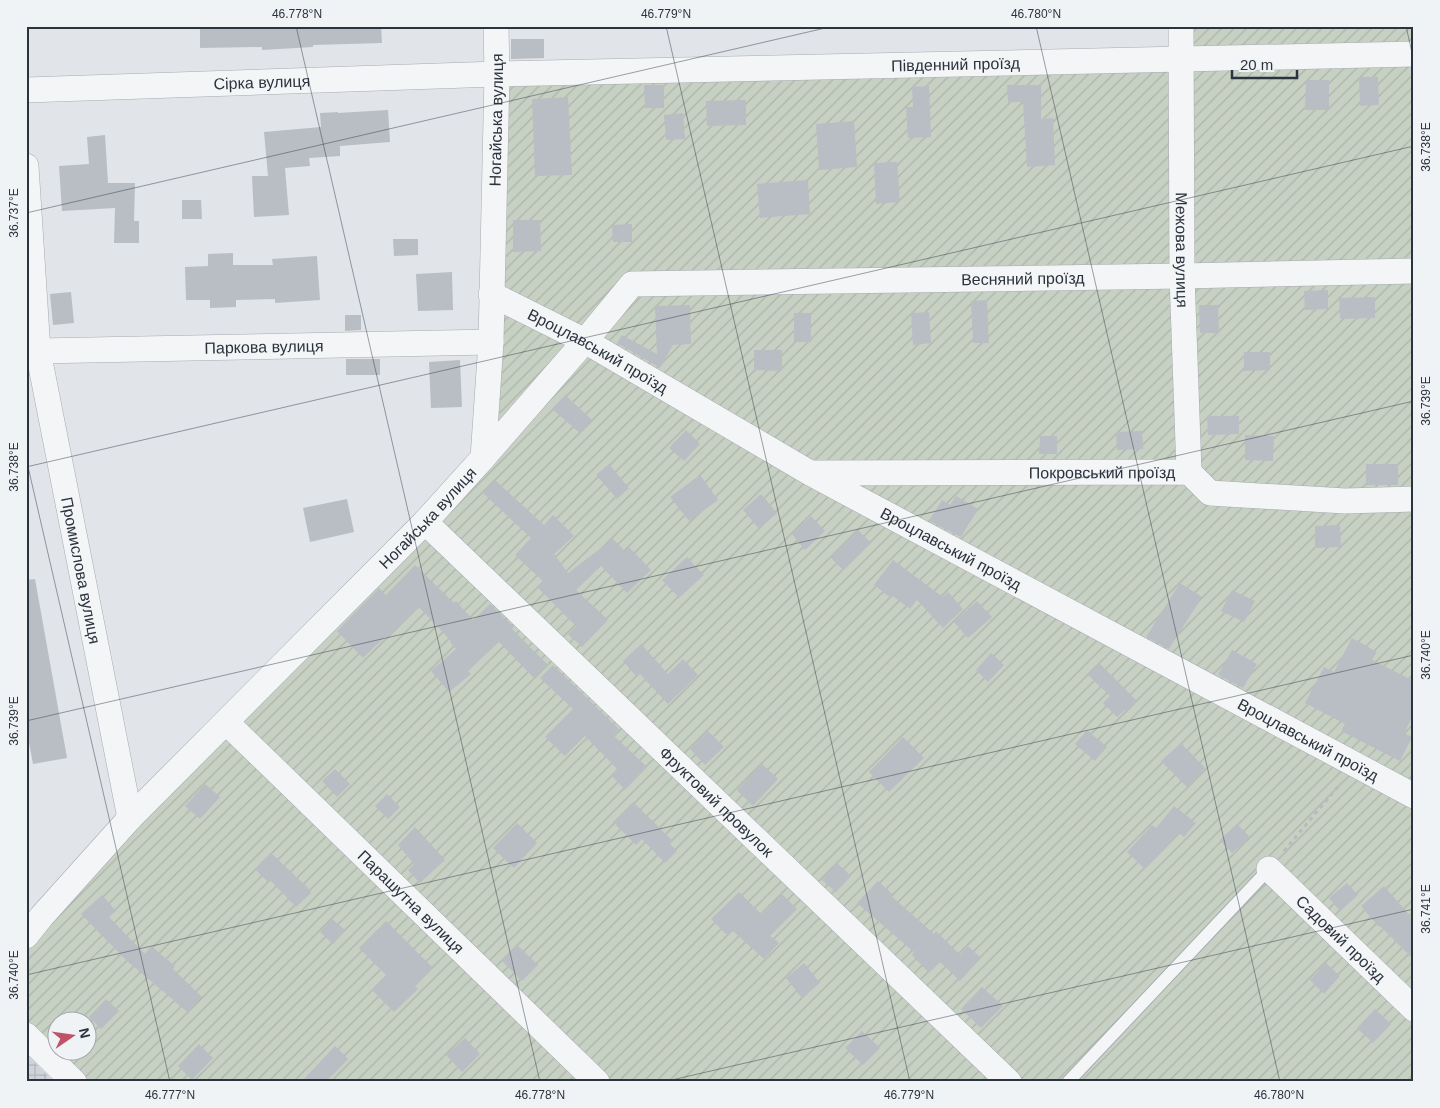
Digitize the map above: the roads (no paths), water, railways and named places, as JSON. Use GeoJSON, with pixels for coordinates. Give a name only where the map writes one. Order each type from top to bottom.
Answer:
{"type":"FeatureCollection","features":[{"type":"Feature","properties":{"kind":"street","name":"Ногайська вулиця"},"geometry":{"type":"LineString","coordinates":[[130,818],[425,522],[483,458],[491,342],[497,74],[496,26]]}},
{"type":"Feature","properties":{"kind":"street","name":"Межова вулиця"},"geometry":{"type":"LineString","coordinates":[[1180,26],[1182,276],[1189,472]]}},
{"type":"Feature","properties":{"kind":"street","name":"Південний проїзд"},"geometry":{"type":"LineString","coordinates":[[497,74],[1414,54]]}},
{"type":"Feature","properties":{"kind":"street","name":"Сірка вулиця"},"geometry":{"type":"LineString","coordinates":[[26,90],[497,74]]}},
{"type":"Feature","properties":{"kind":"street","name":"Промислова вулиця"},"geometry":{"type":"LineString","coordinates":[[26,166],[38,351],[130,818]]}},
{"type":"Feature","properties":{"kind":"street","name":"Весняний проїзд"},"geometry":{"type":"LineString","coordinates":[[585,341],[632,284],[1414,271]]}},
{"type":"Feature","properties":{"kind":"street","name":"Вроцлавський проїзд"},"geometry":{"type":"LineString","coordinates":[[491,294],[585,341],[810,473],[1357,765],[1408,790]]}},
{"type":"Feature","properties":{"kind":"street"},"geometry":{"type":"LineString","coordinates":[[483,458],[585,341]]}},
{"type":"Feature","properties":{"kind":"street","name":"Паркова вулиця"},"geometry":{"type":"LineString","coordinates":[[38,351],[491,342]]}},
{"type":"Feature","properties":{"kind":"street","name":"Покровський проїзд"},"geometry":{"type":"LineString","coordinates":[[810,473],[1189,472],[1210,493],[1346,501],[1414,499]]}},
{"type":"Feature","properties":{"kind":"street","name":"Фруктовий провулок"},"geometry":{"type":"LineString","coordinates":[[425,522],[1009,1082]]}},
{"type":"Feature","properties":{"kind":"street","name":"Парашутна вулиця"},"geometry":{"type":"LineString","coordinates":[[226,722],[597,1082]]}},
{"type":"Feature","properties":{"kind":"street"},"geometry":{"type":"LineString","coordinates":[[26,936],[130,818]]}},
{"type":"Feature","properties":{"kind":"street","name":"Садовий проїзд"},"geometry":{"type":"LineString","coordinates":[[1269,869],[1414,1009]]}},
{"type":"Feature","properties":{"kind":"street"},"geometry":{"type":"LineString","coordinates":[[26,1035],[74,1082]]}},
{"type":"Feature","properties":{"kind":"lane"},"geometry":{"type":"LineString","coordinates":[[1068,1082],[1269,869]]}}]}
